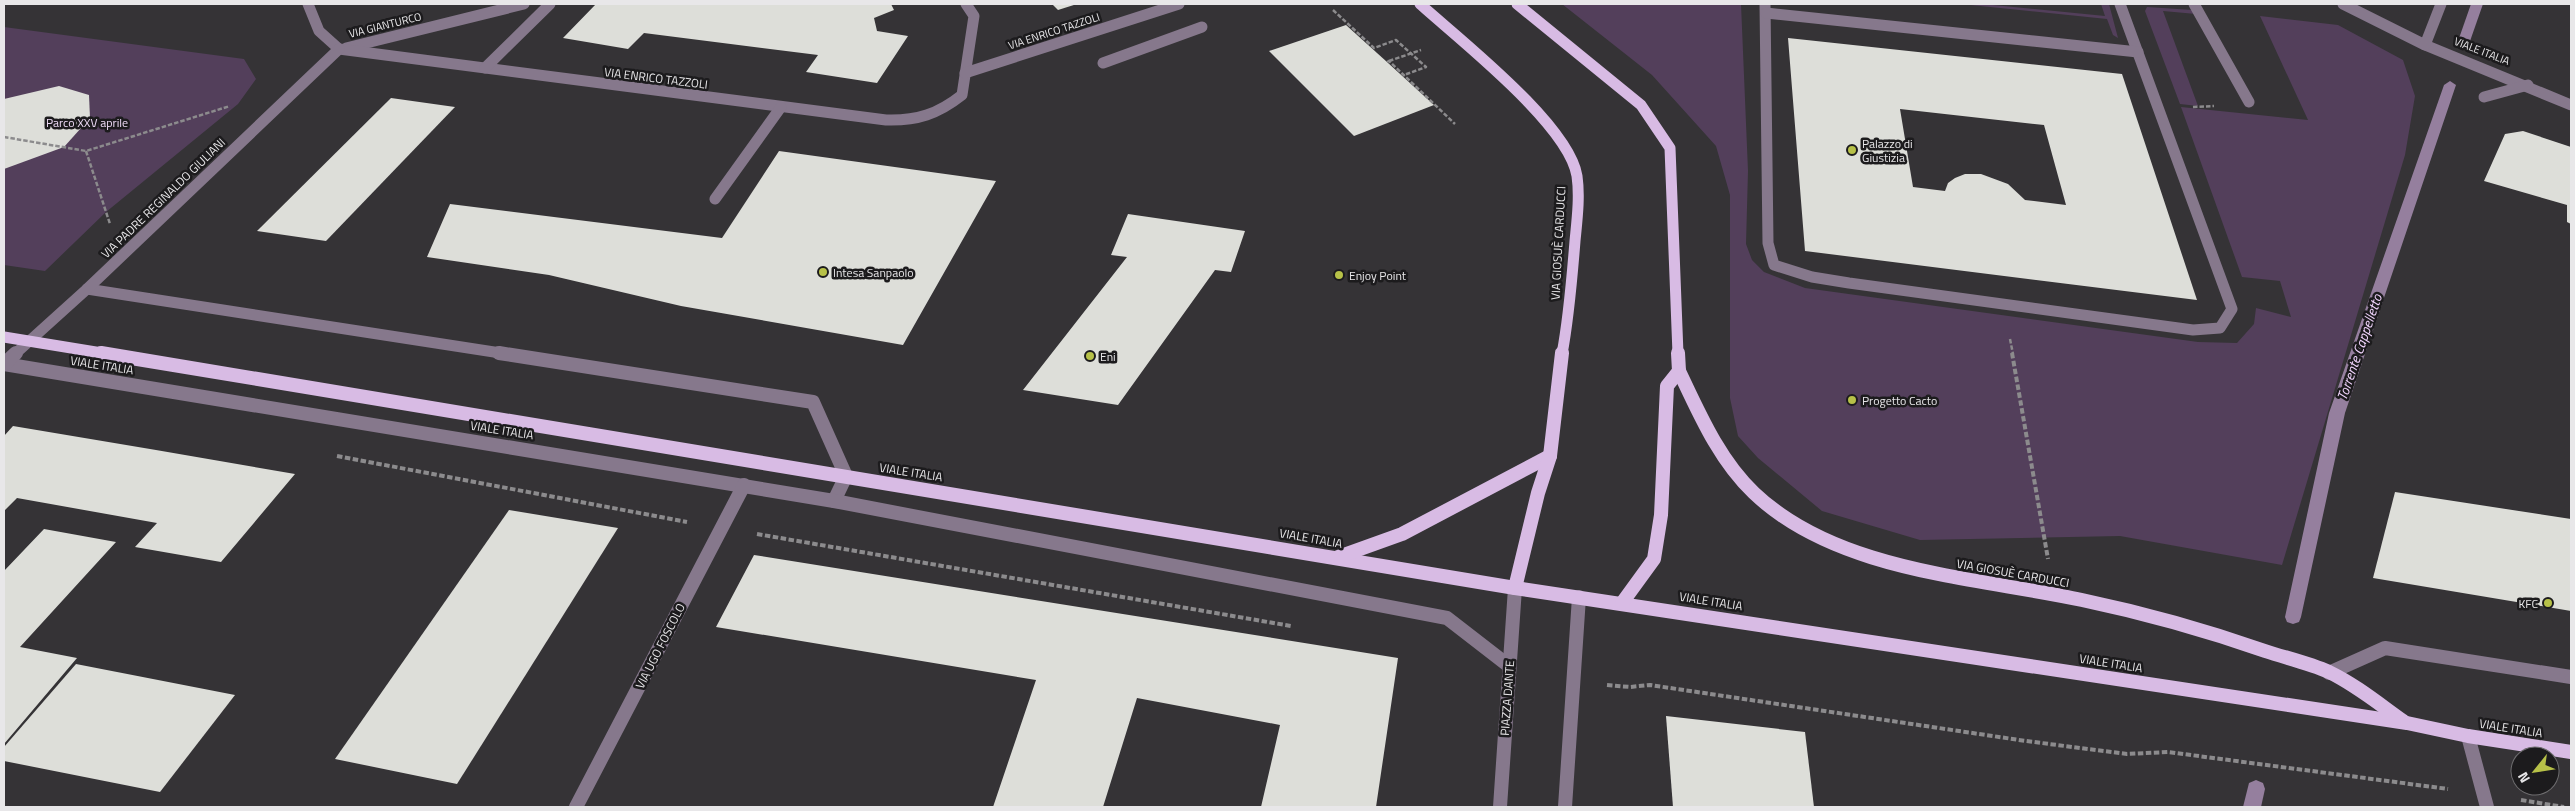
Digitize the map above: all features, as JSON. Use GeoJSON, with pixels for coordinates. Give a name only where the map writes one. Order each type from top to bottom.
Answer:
{"type":"FeatureCollection","features":[{"type":"Feature","properties":{"kind":"main road","name":"VIA GIOSUÈ CARDUCCI"},"geometry":{"type":"LineString","coordinates":[[1420,4],[1528,101],[1559,136],[1576,175],[1577,214],[1569,316],[1559,373],[1550,456],[1538,493],[1515,588]]}},
{"type":"Feature","properties":{"kind":"main road","name":"VIA GIOSUÈ CARDUCCI"},"geometry":{"type":"LineString","coordinates":[[1517,4],[1641,105],[1670,148],[1678,370],[1717,447],[1740,479],[1768,506],[1798,527],[1865,554],[1950,578],[2054,594],[2205,630],[2329,672],[2407,723]]}},
{"type":"Feature","properties":{"kind":"main road","name":"VIALE ITALIA"},"geometry":{"type":"LineString","coordinates":[[4,337],[1515,588],[2407,723],[2468,736],[2571,752]]}},
{"type":"Feature","properties":{"kind":"main road","name":"VIA GIOSUÈ CARDUCCI"},"geometry":{"type":"LineString","coordinates":[[1622,603],[1654,559],[1661,515],[1667,386],[1678,370]]}},
{"type":"Feature","properties":{"kind":"main road"},"geometry":{"type":"LineString","coordinates":[[1337,557],[1402,534],[1550,456]]}},
{"type":"Feature","properties":{"kind":"street"},"geometry":{"type":"LineString","coordinates":[[308,4],[319,32],[339,49]]}},
{"type":"Feature","properties":{"kind":"street","name":"VIA GIANTURCO"},"geometry":{"type":"LineString","coordinates":[[339,49],[524,4]]}},
{"type":"Feature","properties":{"kind":"street"},"geometry":{"type":"LineString","coordinates":[[485,68],[550,4]]}},
{"type":"Feature","properties":{"kind":"street"},"geometry":{"type":"LineString","coordinates":[[965,73],[974,16],[966,4]]}},
{"type":"Feature","properties":{"kind":"street","name":"VIA ENRICO TAZZOLI"},"geometry":{"type":"LineString","coordinates":[[339,49],[781,107],[911,121],[934,115],[962,95],[965,73],[1178,4]]}},
{"type":"Feature","properties":{"kind":"street"},"geometry":{"type":"LineString","coordinates":[[2120,4],[2138,52],[2156,101],[2232,309],[2220,328],[2194,330],[2004,304],[1821,278],[1774,265],[1768,243],[1766,9],[2138,52]]}},
{"type":"Feature","properties":{"kind":"street"},"geometry":{"type":"LineString","coordinates":[[2194,4],[2249,102]]}},
{"type":"Feature","properties":{"kind":"street","name":"VIALE ITALIA"},"geometry":{"type":"LineString","coordinates":[[2343,4],[2425,45],[2528,85],[2571,105]]}},
{"type":"Feature","properties":{"kind":"street"},"geometry":{"type":"LineString","coordinates":[[2425,45],[2441,4]]}},
{"type":"Feature","properties":{"kind":"street"},"geometry":{"type":"LineString","coordinates":[[1103,63],[1202,27]]}},
{"type":"Feature","properties":{"kind":"street","name":"VIA PADRE REGINALDO GIULIANI"},"geometry":{"type":"LineString","coordinates":[[4,364],[120,258],[339,49]]}},
{"type":"Feature","properties":{"kind":"street"},"geometry":{"type":"LineString","coordinates":[[2484,97],[2528,85]]}},
{"type":"Feature","properties":{"kind":"street"},"geometry":{"type":"LineString","coordinates":[[715,199],[781,107]]}},
{"type":"Feature","properties":{"kind":"street"},"geometry":{"type":"LineString","coordinates":[[87,289],[813,402],[846,476],[834,501]]}},
{"type":"Feature","properties":{"kind":"street","name":"VIALE ITALIA"},"geometry":{"type":"LineString","coordinates":[[4,364],[744,485],[1447,618],[1509,666]]}},
{"type":"Feature","properties":{"kind":"street","name":"VIA UGO FOSCOLO"},"geometry":{"type":"LineString","coordinates":[[576,807],[744,485]]}},
{"type":"Feature","properties":{"kind":"street","name":"PIAZZA DANTE"},"geometry":{"type":"LineString","coordinates":[[1500,807],[1515,588]]}},
{"type":"Feature","properties":{"kind":"street"},"geometry":{"type":"LineString","coordinates":[[1565,807],[1579,597]]}},
{"type":"Feature","properties":{"kind":"street"},"geometry":{"type":"LineString","coordinates":[[2329,672],[2385,648],[2571,677]]}},
{"type":"Feature","properties":{"kind":"street"},"geometry":{"type":"LineString","coordinates":[[2468,736],[2487,807]]}},
{"type":"Feature","properties":{"kind":"path"},"geometry":{"type":"LineString","coordinates":[[1333,10],[1374,48],[1396,40],[1426,67],[1404,75]]}},
{"type":"Feature","properties":{"kind":"path"},"geometry":{"type":"LineString","coordinates":[[1406,55],[1388,62],[1455,124]]}},
{"type":"Feature","properties":{"kind":"path"},"geometry":{"type":"LineString","coordinates":[[2156,101],[2199,108],[2249,102]]}},
{"type":"Feature","properties":{"kind":"path"},"geometry":{"type":"LineString","coordinates":[[4,137],[86,151],[238,104]]}},
{"type":"Feature","properties":{"kind":"path"},"geometry":{"type":"LineString","coordinates":[[86,151],[120,258]]}},
{"type":"Feature","properties":{"kind":"path"},"geometry":{"type":"LineString","coordinates":[[2004,304],[2054,594]]}},
{"type":"Feature","properties":{"kind":"green space"},"geometry":{"type":"Polygon","coordinates":[[[1562,4],[1741,4],[1748,171],[1746,244],[1752,260],[1764,272],[1805,288],[2198,342],[2237,343],[2254,324],[2256,308],[2291,317],[2280,281],[2242,277],[2181,107],[2308,120],[2260,16],[2338,25],[2403,60],[2415,96],[2405,155],[2282,565],[2120,536],[1920,540],[1822,511],[1758,458],[1738,436],[1730,398],[1730,195],[1716,146],[1652,75],[1562,4]]]}},
{"type":"Feature","properties":{"kind":"green space"},"geometry":{"type":"Polygon","coordinates":[[[1961,4],[1983,4],[2105,16],[2101,4],[2109,4],[2118,38],[2113,35],[2107,19],[1961,4]]]}},
{"type":"Feature","properties":{"kind":"green space"},"geometry":{"type":"Polygon","coordinates":[[[2147,7],[2193,10],[2196,14],[2163,11],[2198,106],[2180,104],[2145,11],[2147,7]]]}},
{"type":"Feature","properties":{"kind":"green space","name":"Parco XXV aprile"},"geometry":{"type":"Polygon","coordinates":[[[4,27],[244,59],[256,79],[238,104],[106,212],[45,271],[4,265],[4,27]]]}},
{"type":"Feature","properties":{"kind":"building"},"geometry":{"type":"Polygon","coordinates":[[[596,4],[891,4],[894,10],[874,18],[877,31],[908,36],[877,83],[806,72],[818,55],[644,33],[628,49],[563,38],[596,4]]]}},
{"type":"Feature","properties":{"kind":"building"},"geometry":{"type":"Polygon","coordinates":[[[1052,4],[1077,4],[1058,10],[1052,4]]]}},
{"type":"Feature","properties":{"kind":"building"},"geometry":{"type":"Polygon","coordinates":[[[1346,25],[1434,105],[1354,136],[1269,51],[1346,25]]]}},
{"type":"Feature","properties":{"kind":"building","name":"Palazzo di Giustizia"},"geometry":{"type":"Polygon","coordinates":[[[1788,38],[2122,74],[2197,300],[1805,251],[1788,38]],[[1900,109],[1913,187],[1945,191],[1948,183],[1955,178],[1965,174],[1981,174],[2008,184],[2025,200],[2066,205],[2044,125],[1900,109]]]}},
{"type":"Feature","properties":{"kind":"building"},"geometry":{"type":"Polygon","coordinates":[[[59,86],[89,95],[90,118],[64,147],[4,169],[4,99],[59,86]]]}},
{"type":"Feature","properties":{"kind":"building"},"geometry":{"type":"Polygon","coordinates":[[[391,98],[455,107],[326,241],[257,231],[391,98]]]}},
{"type":"Feature","properties":{"kind":"building"},"geometry":{"type":"Polygon","coordinates":[[[2523,131],[2571,147],[2571,224],[2567,222],[2567,205],[2484,181],[2505,134],[2523,131]]]}},
{"type":"Feature","properties":{"kind":"building","name":"Intesa Sanpaolo"},"geometry":{"type":"Polygon","coordinates":[[[779,151],[996,181],[903,345],[681,306],[549,275],[427,257],[450,204],[722,238],[779,151]]]}},
{"type":"Feature","properties":{"kind":"building"},"geometry":{"type":"Polygon","coordinates":[[[1128,214],[1245,231],[1231,272],[1215,270],[1118,405],[1023,390],[1127,257],[1111,255],[1128,214]]]}},
{"type":"Feature","properties":{"kind":"building"},"geometry":{"type":"Polygon","coordinates":[[[13,426],[295,474],[221,562],[135,547],[157,523],[17,498],[4,511],[4,436],[13,426]]]}},
{"type":"Feature","properties":{"kind":"building"},"geometry":{"type":"Polygon","coordinates":[[[2395,492],[2571,519],[2571,611],[2373,578],[2395,492]]]}},
{"type":"Feature","properties":{"kind":"building"},"geometry":{"type":"Polygon","coordinates":[[[509,510],[618,528],[457,784],[335,759],[509,510]]]}},
{"type":"Feature","properties":{"kind":"building"},"geometry":{"type":"Polygon","coordinates":[[[44,529],[116,542],[20,647],[77,658],[4,744],[4,571],[44,529]]]}},
{"type":"Feature","properties":{"kind":"building"},"geometry":{"type":"Polygon","coordinates":[[[754,555],[1398,658],[1376,807],[1261,807],[1280,725],[1137,698],[1103,807],[993,807],[1036,680],[716,627],[754,555]]]}},
{"type":"Feature","properties":{"kind":"building"},"geometry":{"type":"Polygon","coordinates":[[[76,664],[235,695],[160,792],[4,761],[4,747],[76,664]]]}},
{"type":"Feature","properties":{"kind":"building"},"geometry":{"type":"Polygon","coordinates":[[[1666,716],[1805,732],[1814,807],[1673,807],[1666,716]]]}},
{"type":"Feature","properties":{"kind":"waterway","name":"Torrente Cappelletto"},"geometry":{"type":"LineString","coordinates":[[2463,44],[2477,4]]}},
{"type":"Feature","properties":{"kind":"waterway","name":"Torrente Cappelletto"},"geometry":{"type":"LineString","coordinates":[[2293,617],[2337,413],[2450,85]]}},
{"type":"Feature","properties":{"kind":"waterway","name":"Torrente Cappelletto"},"geometry":{"type":"LineString","coordinates":[[2252,807],[2256,789]]}},
{"type":"Feature","properties":{"kind":"place","name":"Palazzo di Giustizia"},"geometry":{"type":"Point","coordinates":[1852,150]}},
{"type":"Feature","properties":{"kind":"place","name":"Intesa Sanpaolo"},"geometry":{"type":"Point","coordinates":[823,272]}},
{"type":"Feature","properties":{"kind":"place","name":"Enjoy Point"},"geometry":{"type":"Point","coordinates":[1339,275]}},
{"type":"Feature","properties":{"kind":"place","name":"Eni"},"geometry":{"type":"Point","coordinates":[1090,356]}},
{"type":"Feature","properties":{"kind":"place","name":"Progetto Cacto"},"geometry":{"type":"Point","coordinates":[1852,400]}},
{"type":"Feature","properties":{"kind":"place","name":"KFC"},"geometry":{"type":"Point","coordinates":[2548,603]}}]}
